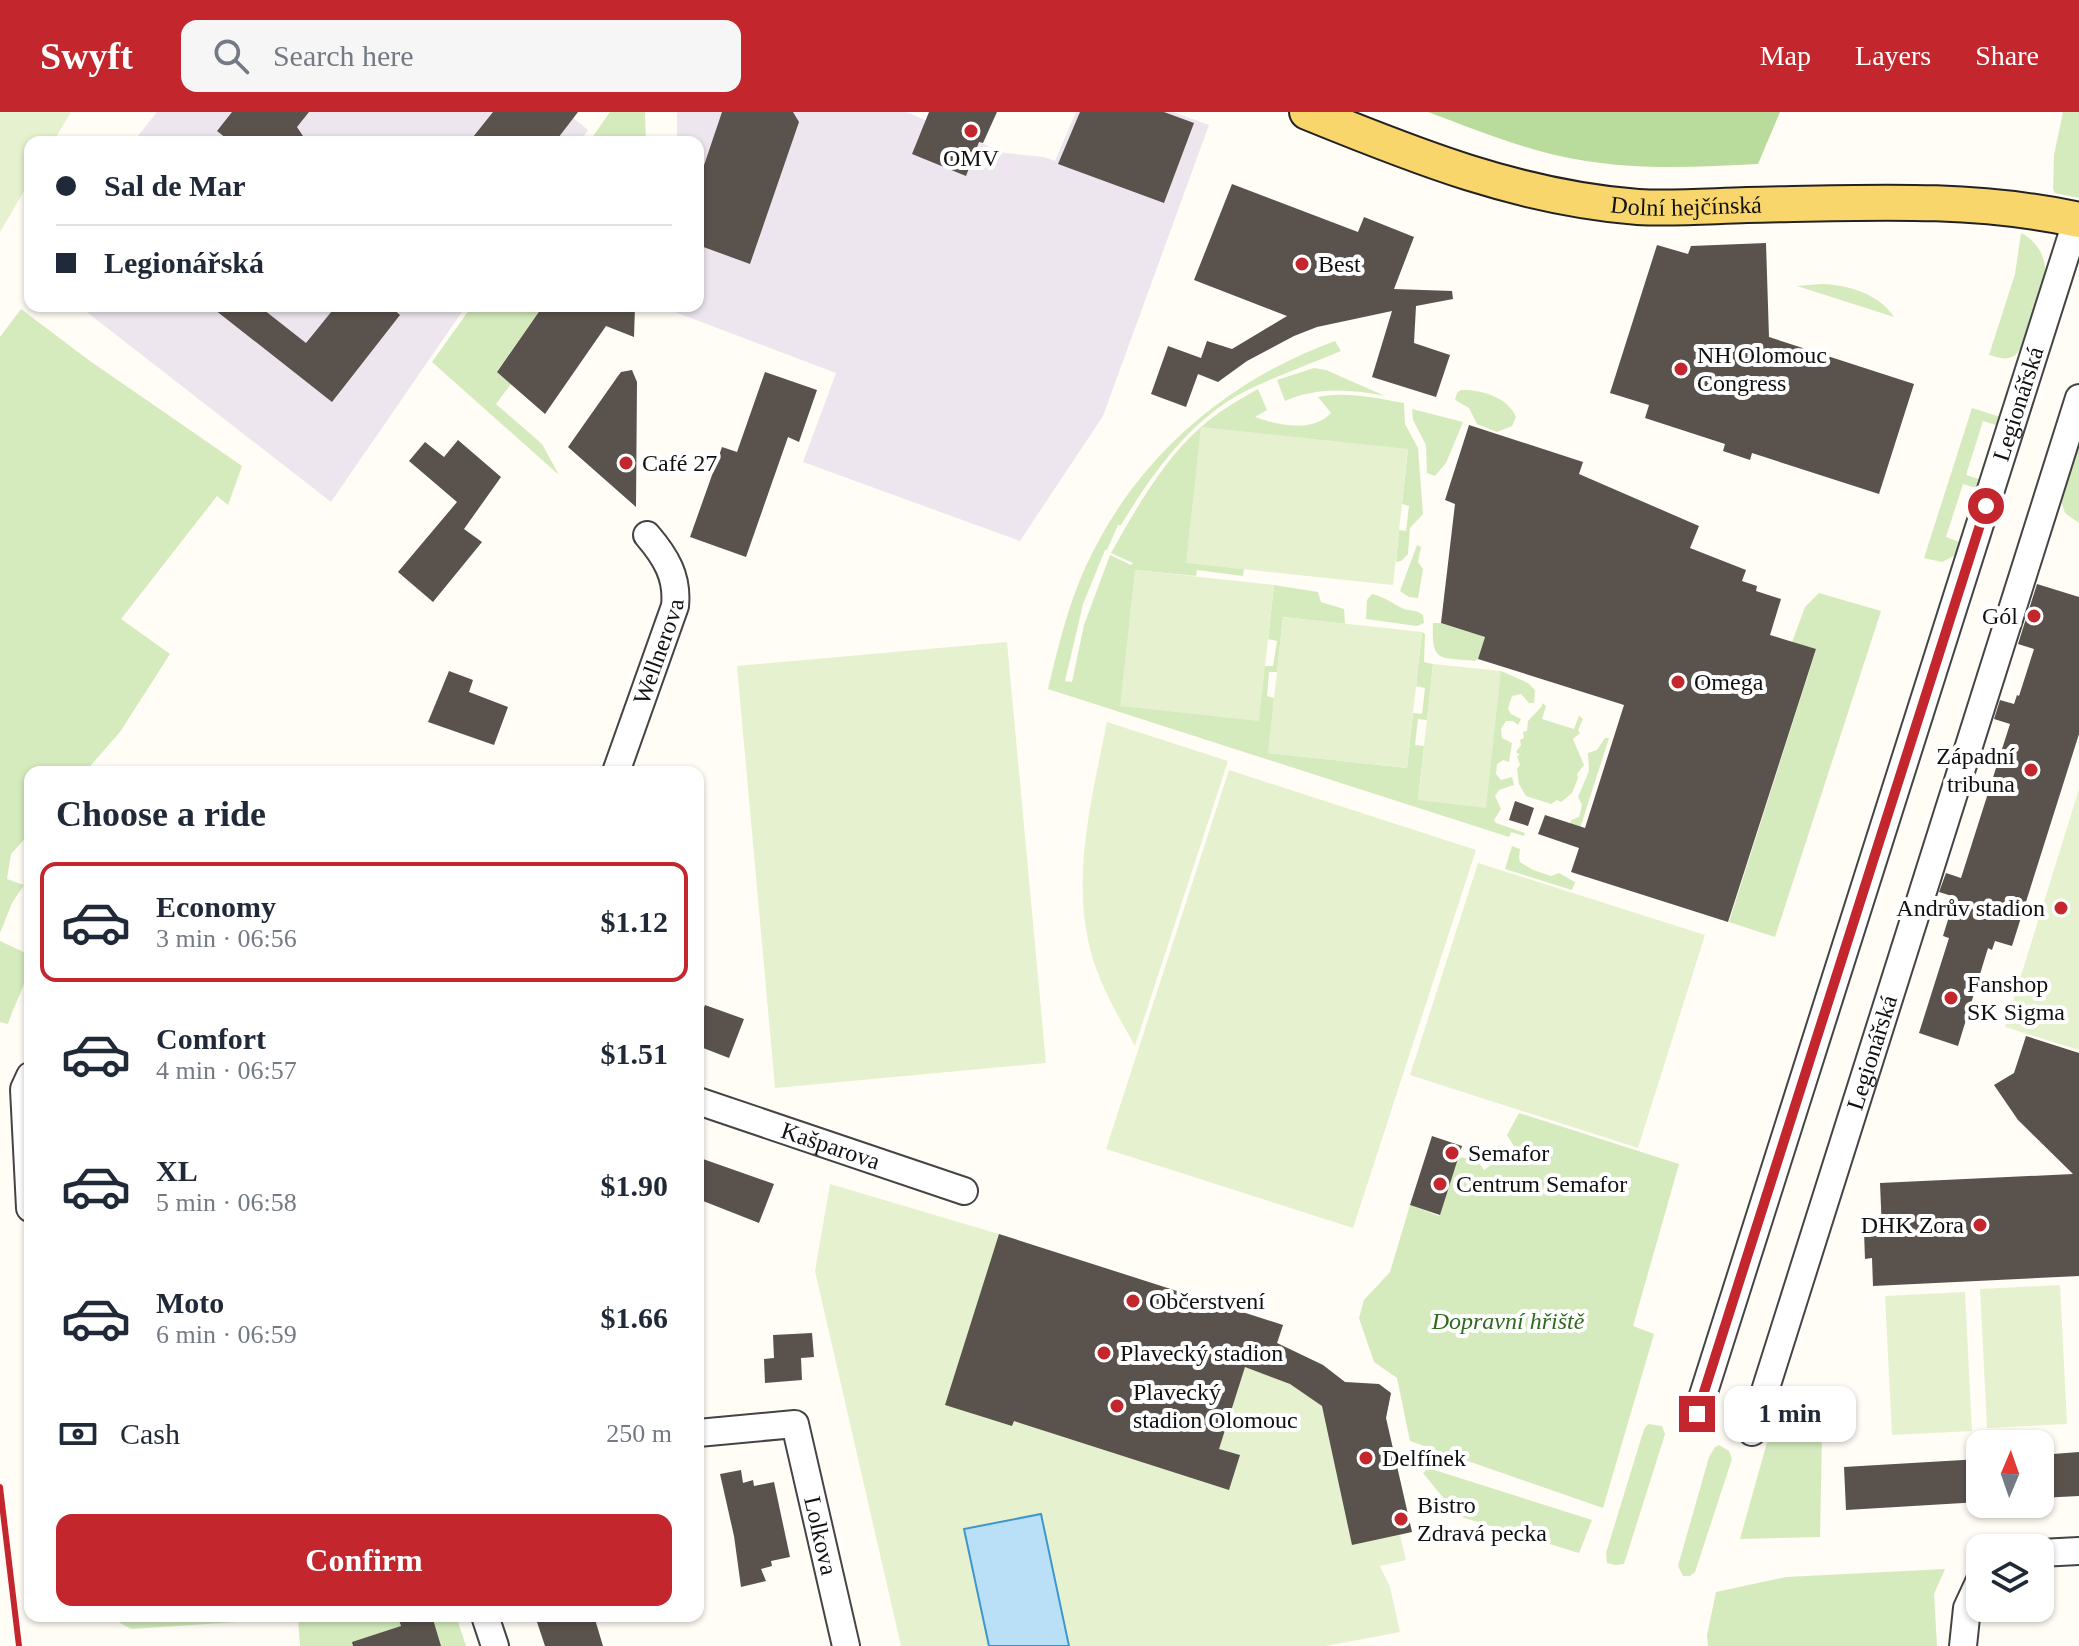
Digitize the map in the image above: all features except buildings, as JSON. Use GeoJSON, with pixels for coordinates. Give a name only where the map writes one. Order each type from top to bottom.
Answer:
{"type":"FeatureCollection","features":[{"type":"Feature","properties":{"kind":"main road","name":"Dolní hejčínská"},"geometry":{"type":"LineString","coordinates":[[1307,112],[1473,176],[1593,202],[1641,207],[1857,203],[1974,205],[2078,219]]}},
{"type":"Feature","properties":{"kind":"street","name":"Legionářská"},"geometry":{"type":"LineString","coordinates":[[1697,1414],[2078,219]]}},
{"type":"Feature","properties":{"kind":"street","name":"Legionářská"},"geometry":{"type":"LineString","coordinates":[[1752,1432],[2079,398]]}},
{"type":"Feature","properties":{"kind":"street","name":"Wellnerova"},"geometry":{"type":"LineString","coordinates":[[618,766],[675,606],[672,572],[647,535]]}},
{"type":"Feature","properties":{"kind":"street","name":"Kašparova"},"geometry":{"type":"LineString","coordinates":[[704,1103],[964,1191]]}},
{"type":"Feature","properties":{"kind":"street","name":"Lolkova"},"geometry":{"type":"LineString","coordinates":[[704,1432],[795,1424],[846,1646]]}},
{"type":"Feature","properties":{"kind":"street"},"geometry":{"type":"LineString","coordinates":[[2054,1552],[2079,1551]]}},
{"type":"Feature","properties":{"kind":"street"},"geometry":{"type":"LineString","coordinates":[[1963,1646],[1966,1618]]}},
{"type":"Feature","properties":{"kind":"street"},"geometry":{"type":"LineString","coordinates":[[487,1622],[495,1646]]}},
{"type":"Feature","properties":{"kind":"shaded area"},"geometry":{"type":"Polygon","coordinates":[[[157,112],[566,112],[588,130],[584,136],[138,136],[157,112]]]}},
{"type":"Feature","properties":{"kind":"shaded area"},"geometry":{"type":"Polygon","coordinates":[[[677,112],[906,112],[1005,153],[1055,161],[1076,112],[1173,112],[1209,125],[1103,416],[1020,541],[803,462],[836,373],[675,312],[704,312],[704,136],[677,136],[677,112]]]}},
{"type":"Feature","properties":{"kind":"shaded area"},"geometry":{"type":"Polygon","coordinates":[[[87,312],[462,312],[331,502],[87,312]]]}},
{"type":"Feature","properties":{"kind":"green space"},"geometry":{"type":"Polygon","coordinates":[[[0,112],[71,112],[57,136],[24,136],[24,191],[0,232],[0,112]]]}},
{"type":"Feature","properties":{"kind":"green space"},"geometry":{"type":"Polygon","coordinates":[[[610,112],[645,112],[646,136],[593,136],[610,112]]]}},
{"type":"Feature","properties":{"kind":"green space"},"geometry":{"type":"Polygon","coordinates":[[[1428,112],[1780,112],[1758,164],[1672,167],[1607,164],[1546,153],[1428,112]]]}},
{"type":"Feature","properties":{"kind":"green space"},"geometry":{"type":"Polygon","coordinates":[[[2063,112],[2079,112],[2079,198],[2055,193],[2053,189],[2054,155],[2063,112]]]}},
{"type":"Feature","properties":{"kind":"green space"},"geometry":{"type":"Polygon","coordinates":[[[2021,233],[2031,239],[2041,252],[2045,276],[2025,341],[2014,356],[2002,358],[1989,355],[2015,274],[2021,233]]]}},
{"type":"Feature","properties":{"kind":"green space"},"geometry":{"type":"Polygon","coordinates":[[[1822,284],[1862,292],[1880,302],[1894,317],[1797,286],[1822,284]]]}},
{"type":"Feature","properties":{"kind":"green space"},"geometry":{"type":"Polygon","coordinates":[[[21,309],[90,361],[242,466],[228,505],[217,496],[121,619],[170,654],[120,732],[90,766],[24,766],[24,840],[11,854],[7,879],[24,885],[12,903],[0,933],[0,337],[21,309]]]}},
{"type":"Feature","properties":{"kind":"green space"},"geometry":{"type":"Polygon","coordinates":[[[468,312],[539,312],[497,371],[511,384],[496,404],[542,444],[559,475],[432,362],[468,312]]]}},
{"type":"Feature","properties":{"kind":"green space"},"geometry":{"type":"Polygon","coordinates":[[[1335,341],[1341,351],[1234,397],[1195,427],[1178,445],[1118,525],[1105,550],[1083,604],[1065,681],[1072,682],[1084,625],[1110,555],[1131,565],[1133,563],[1111,553],[1162,470],[1187,440],[1208,422],[1258,389],[1267,410],[1255,417],[1294,426],[1315,423],[1331,413],[1318,397],[1350,395],[1404,403],[1405,424],[1418,448],[1423,514],[1410,528],[1408,554],[1401,561],[1396,562],[1399,530],[1406,531],[1409,506],[1402,504],[1408,449],[1186,562],[1244,569],[1243,576],[1197,570],[1196,576],[1135,570],[1258,721],[1264,666],[1273,666],[1277,641],[1268,639],[1274,585],[1318,592],[1321,602],[1344,609],[1345,624],[1283,617],[1277,672],[1269,672],[1267,696],[1274,698],[1269,753],[1407,768],[1413,713],[1422,714],[1425,688],[1416,686],[1422,632],[1425,634],[1424,662],[1433,664],[1427,720],[1418,719],[1415,745],[1424,746],[1418,800],[1501,671],[1528,683],[1535,690],[1534,703],[1529,703],[1521,694],[1512,696],[1508,709],[1521,719],[1518,725],[1506,721],[1501,729],[1502,738],[1512,743],[1509,762],[1503,760],[1497,764],[1496,774],[1501,780],[1512,777],[1514,785],[1499,790],[1495,796],[1501,809],[1494,820],[1525,833],[1524,836],[1511,832],[1509,837],[1048,689],[1069,611],[1086,566],[1106,527],[1157,458],[1188,428],[1257,378],[1335,341]]]}},
{"type":"Feature","properties":{"kind":"green space"},"geometry":{"type":"Polygon","coordinates":[[[1314,368],[1326,370],[1385,396],[1334,391],[1309,393],[1285,401],[1277,380],[1314,368]]]}},
{"type":"Feature","properties":{"kind":"green space"},"geometry":{"type":"Polygon","coordinates":[[[1461,390],[1485,393],[1501,400],[1516,417],[1512,426],[1497,432],[1477,424],[1469,408],[1455,400],[1461,390]]]}},
{"type":"Feature","properties":{"kind":"green space"},"geometry":{"type":"Polygon","coordinates":[[[1972,408],[2001,417],[1999,426],[1983,421],[1966,475],[1982,480],[1979,489],[1963,484],[1946,537],[1962,543],[1954,556],[1942,562],[1924,558],[1972,408]]]}},
{"type":"Feature","properties":{"kind":"green space"},"geometry":{"type":"Polygon","coordinates":[[[1412,409],[1463,422],[1446,463],[1435,476],[1427,473],[1426,445],[1413,420],[1412,409]]]}},
{"type":"Feature","properties":{"kind":"green space"},"geometry":{"type":"Polygon","coordinates":[[[1201,427],[1408,449],[1393,585],[1186,563],[1201,427]]]}},
{"type":"Feature","properties":{"kind":"green space"},"geometry":{"type":"Polygon","coordinates":[[[2079,440],[2079,523],[2065,513],[2061,501],[2079,440]]]}},
{"type":"Feature","properties":{"kind":"green space"},"geometry":{"type":"Polygon","coordinates":[[[1417,545],[1421,547],[1418,562],[1423,569],[1418,598],[1400,591],[1417,545]]]}},
{"type":"Feature","properties":{"kind":"green space"},"geometry":{"type":"Polygon","coordinates":[[[1135,570],[1274,585],[1259,721],[1120,706],[1135,570]]]}},
{"type":"Feature","properties":{"kind":"green space"},"geometry":{"type":"Polygon","coordinates":[[[1819,593],[1881,611],[1775,937],[1729,922],[1816,650],[1792,642],[1805,607],[1819,593]]]}},
{"type":"Feature","properties":{"kind":"green space"},"geometry":{"type":"Polygon","coordinates":[[[1372,594],[1404,609],[1421,613],[1424,623],[1417,626],[1366,619],[1367,600],[1372,594]]]}},
{"type":"Feature","properties":{"kind":"green space"},"geometry":{"type":"Polygon","coordinates":[[[1283,617],[1422,632],[1407,768],[1268,753],[1283,617]]]}},
{"type":"Feature","properties":{"kind":"green space"},"geometry":{"type":"Polygon","coordinates":[[[1433,623],[1485,637],[1478,659],[1440,656],[1434,646],[1433,623]]]}},
{"type":"Feature","properties":{"kind":"green space"},"geometry":{"type":"Polygon","coordinates":[[[1007,642],[1046,1063],[775,1088],[737,666],[1007,642]]]}},
{"type":"Feature","properties":{"kind":"green space"},"geometry":{"type":"Polygon","coordinates":[[[1433,664],[1501,671],[1486,808],[1418,800],[1433,664]]]}},
{"type":"Feature","properties":{"kind":"green space"},"geometry":{"type":"Polygon","coordinates":[[[1542,703],[1546,706],[1542,719],[1574,729],[1579,716],[1583,719],[1578,730],[1580,733],[1573,739],[1584,765],[1577,774],[1572,793],[1561,802],[1557,800],[1551,804],[1526,796],[1519,784],[1517,769],[1520,765],[1517,756],[1520,755],[1516,752],[1521,745],[1520,740],[1524,738],[1523,732],[1527,731],[1528,721],[1542,703]]]}},
{"type":"Feature","properties":{"kind":"green space"},"geometry":{"type":"Polygon","coordinates":[[[1107,722],[1228,761],[1135,1046],[1096,968],[1084,913],[1087,831],[1107,722]]]}},
{"type":"Feature","properties":{"kind":"green space"},"geometry":{"type":"Polygon","coordinates":[[[1605,738],[1609,738],[1575,844],[1568,833],[1571,820],[1579,817],[1582,805],[1578,797],[1589,771],[1588,753],[1597,750],[1605,738]]]}},
{"type":"Feature","properties":{"kind":"green space"},"geometry":{"type":"Polygon","coordinates":[[[1229,770],[1476,850],[1353,1228],[1106,1149],[1229,770]]]}},
{"type":"Feature","properties":{"kind":"green space","name":"Andrův stadion"},"geometry":{"type":"Polygon","coordinates":[[[2079,789],[2079,1050],[2005,1027],[2079,789]]]}},
{"type":"Feature","properties":{"kind":"green space"},"geometry":{"type":"Polygon","coordinates":[[[1512,846],[1520,849],[1520,862],[1533,870],[1551,876],[1559,873],[1575,882],[1572,890],[1505,869],[1512,846]]]}},
{"type":"Feature","properties":{"kind":"green space"},"geometry":{"type":"Polygon","coordinates":[[[1478,863],[1705,935],[1638,1148],[1410,1075],[1478,863]]]}},
{"type":"Feature","properties":{"kind":"green space"},"geometry":{"type":"Polygon","coordinates":[[[0,941],[24,952],[24,984],[8,1024],[0,1022],[0,941]]]}},
{"type":"Feature","properties":{"kind":"green space","name":"Dopravní hřiště"},"geometry":{"type":"Polygon","coordinates":[[[1519,1113],[1679,1164],[1633,1326],[1654,1334],[1603,1508],[1410,1441],[1397,1378],[1374,1362],[1359,1318],[1364,1300],[1390,1272],[1410,1205],[1439,1216],[1457,1158],[1475,1157],[1484,1170],[1515,1148],[1507,1135],[1519,1113]]]}},
{"type":"Feature","properties":{"kind":"green space","name":"Plavecký stadion Olomouc"},"geometry":{"type":"Polygon","coordinates":[[[830,1184],[999,1234],[1283,1325],[1278,1343],[1323,1365],[1345,1382],[1379,1384],[1391,1393],[1386,1418],[1412,1532],[1400,1535],[1406,1560],[1380,1566],[1390,1587],[1400,1632],[1326,1646],[901,1646],[815,1271],[830,1184]]]}},
{"type":"Feature","properties":{"kind":"green space","name":"DHK Zora"},"geometry":{"type":"Polygon","coordinates":[[[2060,1285],[2067,1424],[1987,1428],[1980,1289],[2060,1285]]]}},
{"type":"Feature","properties":{"kind":"green space","name":"DHK Zora"},"geometry":{"type":"Polygon","coordinates":[[[1965,1292],[1972,1430],[1892,1435],[1885,1296],[1965,1292]]]}},
{"type":"Feature","properties":{"kind":"green space"},"geometry":{"type":"Polygon","coordinates":[[[1773,1421],[1822,1436],[1820,1537],[1740,1539],[1773,1421]]]}},
{"type":"Feature","properties":{"kind":"green space"},"geometry":{"type":"Polygon","coordinates":[[[1648,1424],[1662,1426],[1665,1434],[1624,1564],[1607,1563],[1606,1553],[1648,1424]]]}},
{"type":"Feature","properties":{"kind":"green space"},"geometry":{"type":"Polygon","coordinates":[[[1719,1445],[1729,1451],[1732,1459],[1695,1572],[1683,1576],[1678,1566],[1709,1457],[1719,1445]]]}},
{"type":"Feature","properties":{"kind":"green space"},"geometry":{"type":"Polygon","coordinates":[[[1428,1468],[1592,1520],[1579,1553],[1458,1516],[1423,1473],[1428,1468]]]}},
{"type":"Feature","properties":{"kind":"green space"},"geometry":{"type":"Polygon","coordinates":[[[1945,1569],[1934,1594],[1937,1646],[1708,1646],[1707,1635],[1716,1592],[1786,1577],[1945,1569]]]}},
{"type":"Feature","properties":{"kind":"green space"},"geometry":{"type":"Polygon","coordinates":[[[119,1622],[237,1622],[131,1629],[119,1622]]]}},
{"type":"Feature","properties":{"kind":"green space"},"geometry":{"type":"Polygon","coordinates":[[[298,1622],[458,1622],[466,1646],[300,1646],[298,1622]]]}},
{"type":"Feature","properties":{"kind":"water"},"geometry":{"type":"Polygon","coordinates":[[[1041,1514],[1069,1646],[989,1646],[964,1529],[1041,1514]]]}},
{"type":"Feature","properties":{"kind":"railway"},"geometry":{"type":"LineString","coordinates":[[0,1487],[19,1646]]}},
{"type":"Feature","properties":{"kind":"place","name":"OMV"},"geometry":{"type":"Point","coordinates":[971,131]}},
{"type":"Feature","properties":{"kind":"place","name":"Best"},"geometry":{"type":"Point","coordinates":[1302,264]}},
{"type":"Feature","properties":{"kind":"place","name":"NH Olomouc Congress"},"geometry":{"type":"Point","coordinates":[1681,369]}},
{"type":"Feature","properties":{"kind":"place","name":"Café 27"},"geometry":{"type":"Point","coordinates":[626,463]}},
{"type":"Feature","properties":{"kind":"place","name":"Gól"},"geometry":{"type":"Point","coordinates":[2034,616]}},
{"type":"Feature","properties":{"kind":"place","name":"Omega"},"geometry":{"type":"Point","coordinates":[1678,682]}},
{"type":"Feature","properties":{"kind":"place","name":"Západní tribuna"},"geometry":{"type":"Point","coordinates":[2031,770]}},
{"type":"Feature","properties":{"kind":"place","name":"Andrův stadion"},"geometry":{"type":"Point","coordinates":[2061,908]}},
{"type":"Feature","properties":{"kind":"place","name":"Fanshop SK Sigma"},"geometry":{"type":"Point","coordinates":[1951,998]}},
{"type":"Feature","properties":{"kind":"place","name":"Semafor"},"geometry":{"type":"Point","coordinates":[1452,1153]}},
{"type":"Feature","properties":{"kind":"place","name":"Centrum Semafor"},"geometry":{"type":"Point","coordinates":[1440,1184]}},
{"type":"Feature","properties":{"kind":"place","name":"DHK Zora"},"geometry":{"type":"Point","coordinates":[1980,1225]}},
{"type":"Feature","properties":{"kind":"place","name":"Občerstvení"},"geometry":{"type":"Point","coordinates":[1133,1301]}},
{"type":"Feature","properties":{"kind":"place","name":"Plavecký stadion"},"geometry":{"type":"Point","coordinates":[1104,1353]}},
{"type":"Feature","properties":{"kind":"place","name":"Plavecký stadion Olomouc"},"geometry":{"type":"Point","coordinates":[1117,1406]}},
{"type":"Feature","properties":{"kind":"place","name":"Delfínek"},"geometry":{"type":"Point","coordinates":[1366,1458]}},
{"type":"Feature","properties":{"kind":"place","name":"Bistro Zdravá pecka"},"geometry":{"type":"Point","coordinates":[1401,1519]}},
{"type":"Feature","properties":{"kind":"route"},"geometry":{"type":"LineString","coordinates":[[1697,1414],[1986,506]]}}]}
